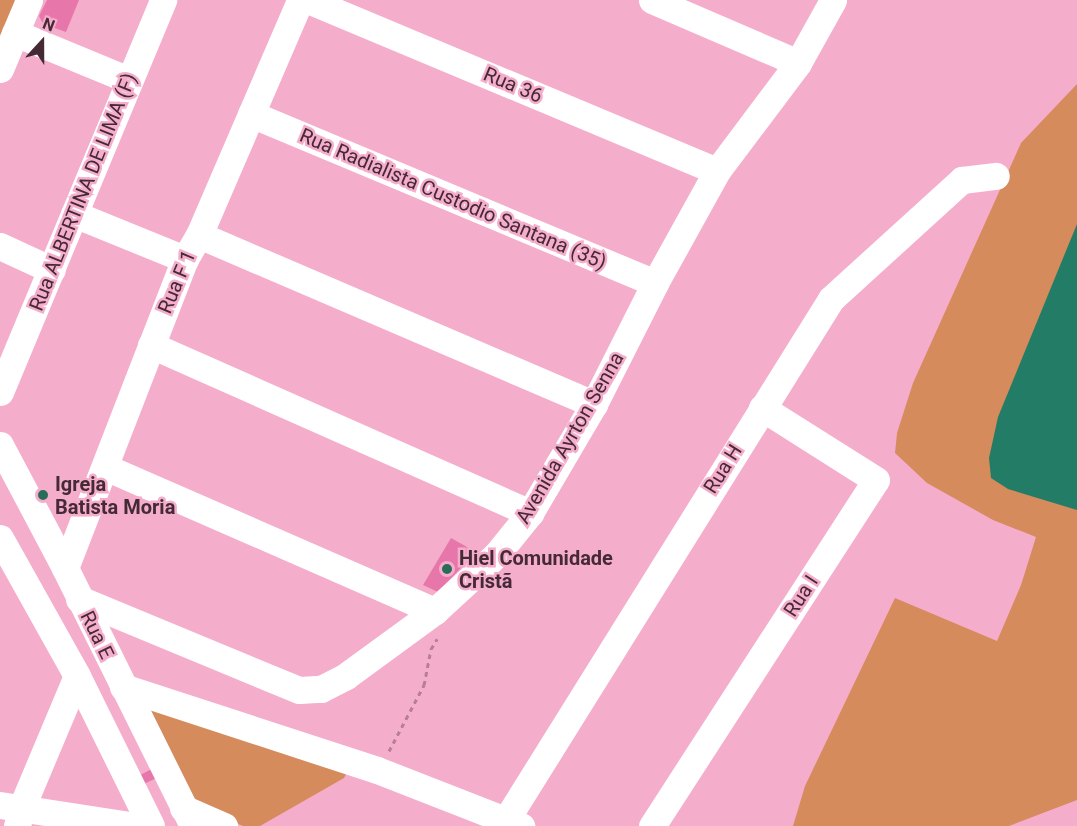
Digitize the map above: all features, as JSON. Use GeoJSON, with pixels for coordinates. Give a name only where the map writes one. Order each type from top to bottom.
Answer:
{"type":"FeatureCollection","features":[{"type":"Feature","properties":{"kind":"street"},"geometry":{"type":"LineString","coordinates":[[0,69],[29,0]]}},
{"type":"Feature","properties":{"kind":"street","name":"Rua ALBERTINA DE LIMA (F)"},"geometry":{"type":"LineString","coordinates":[[1,387],[52,270],[163,0]]}},
{"type":"Feature","properties":{"kind":"street","name":"Rua F 1"},"geometry":{"type":"LineString","coordinates":[[65,568],[185,258],[199,235],[300,0]]}},
{"type":"Feature","properties":{"kind":"street","name":"Rua 36"},"geometry":{"type":"LineString","coordinates":[[308,0],[717,171]]}},
{"type":"Feature","properties":{"kind":"street"},"geometry":{"type":"LineString","coordinates":[[652,0],[798,63]]}},
{"type":"Feature","properties":{"kind":"street","name":"Avenida Ayrton Senna"},"geometry":{"type":"LineString","coordinates":[[79,598],[299,690],[321,689],[437,623],[530,513],[594,404],[655,283],[717,171],[798,63],[833,0]]}},
{"type":"Feature","properties":{"kind":"street"},"geometry":{"type":"LineString","coordinates":[[15,33],[129,80]]}},
{"type":"Feature","properties":{"kind":"street","name":"Rua Radialista Custodio Santana (35)"},"geometry":{"type":"LineString","coordinates":[[251,114],[655,283]]}},
{"type":"Feature","properties":{"kind":"street","name":"Rua H"},"geometry":{"type":"LineString","coordinates":[[514,823],[762,408],[835,294],[962,180],[996,176]]}},
{"type":"Feature","properties":{"kind":"street"},"geometry":{"type":"LineString","coordinates":[[74,214],[185,258]]}},
{"type":"Feature","properties":{"kind":"street"},"geometry":{"type":"LineString","coordinates":[[199,235],[594,404]]}},
{"type":"Feature","properties":{"kind":"street"},"geometry":{"type":"LineString","coordinates":[[0,246],[52,270]]}},
{"type":"Feature","properties":{"kind":"street"},"geometry":{"type":"LineString","coordinates":[[151,345],[530,513]]}},
{"type":"Feature","properties":{"kind":"street","name":"Rua I"},"geometry":{"type":"LineString","coordinates":[[652,826],[876,480],[762,408]]}},
{"type":"Feature","properties":{"kind":"street","name":"Rua E"},"geometry":{"type":"LineString","coordinates":[[0,445],[65,568],[188,817]]}},
{"type":"Feature","properties":{"kind":"street"},"geometry":{"type":"LineString","coordinates":[[105,467],[437,623]]}},
{"type":"Feature","properties":{"kind":"street","name":"Rua E"},"geometry":{"type":"LineString","coordinates":[[1,544],[77,676],[136,826]]}},
{"type":"Feature","properties":{"kind":"street"},"geometry":{"type":"LineString","coordinates":[[77,676],[12,813],[136,826]]}},
{"type":"Feature","properties":{"kind":"street"},"geometry":{"type":"LineString","coordinates":[[123,687],[377,770],[514,823]]}},
{"type":"Feature","properties":{"kind":"street"},"geometry":{"type":"LineString","coordinates":[[188,817],[224,826]]}},
{"type":"Feature","properties":{"kind":"path"},"geometry":{"type":"LineString","coordinates":[[377,770],[401,732],[424,685],[437,623]]}},
{"type":"Feature","properties":{"kind":"shaded area"},"geometry":{"type":"Polygon","coordinates":[[[0,0],[24,0],[0,55],[0,0]]]}},
{"type":"Feature","properties":{"kind":"shaded area"},"geometry":{"type":"Polygon","coordinates":[[[1077,84],[1077,800],[1009,826],[793,826],[805,786],[895,598],[997,641],[1021,585],[1036,537],[993,520],[927,483],[895,453],[897,433],[913,383],[1021,143],[1077,84]]]}},
{"type":"Feature","properties":{"kind":"shaded area"},"geometry":{"type":"Polygon","coordinates":[[[1077,224],[1077,510],[1008,489],[991,478],[989,458],[998,417],[1077,224]]]}},
{"type":"Feature","properties":{"kind":"shaded area"},"geometry":{"type":"Polygon","coordinates":[[[143,703],[348,770],[344,778],[260,826],[243,826],[199,807],[143,703]]]}},
{"type":"Feature","properties":{"kind":"building"},"geometry":{"type":"Polygon","coordinates":[[[47,0],[79,0],[66,32],[43,24],[39,16],[47,0]]]}},
{"type":"Feature","properties":{"kind":"building","name":"Hiel Comunidade Cristã"},"geometry":{"type":"Polygon","coordinates":[[[451,538],[476,552],[438,592],[423,585],[451,538]]]}},
{"type":"Feature","properties":{"kind":"building"},"geometry":{"type":"Polygon","coordinates":[[[169,760],[174,770],[124,793],[119,786],[169,760]]]}},
{"type":"Feature","properties":{"kind":"place","name":"Igreja Batista Moria"},"geometry":{"type":"Point","coordinates":[43,495]}},
{"type":"Feature","properties":{"kind":"place","name":"Hiel Comunidade Cristã"},"geometry":{"type":"Point","coordinates":[447,569]}}]}
